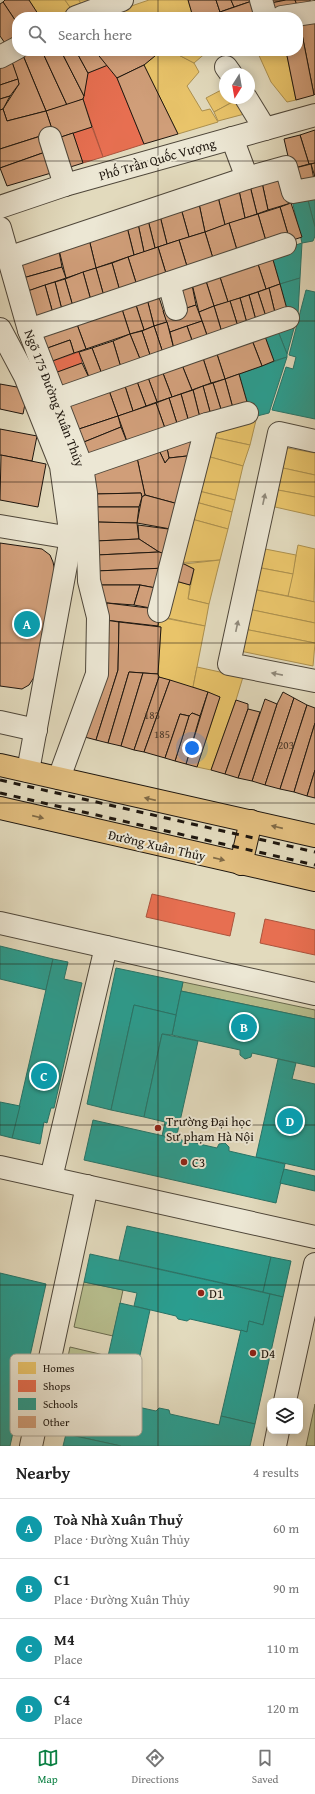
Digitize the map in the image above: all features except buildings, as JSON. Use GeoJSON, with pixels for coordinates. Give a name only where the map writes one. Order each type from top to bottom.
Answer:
{"type":"FeatureCollection","features":[{"type":"Feature","properties":{"kind":"main road"},"geometry":{"type":"LineString","coordinates":[[0,765],[315,836]]}},
{"type":"Feature","properties":{"kind":"main road","name":"Đường Xuân Thủy"},"geometry":{"type":"LineString","coordinates":[[0,808],[315,880]]}},
{"type":"Feature","properties":{"kind":"main road"},"geometry":{"type":"LineString","coordinates":[[241,864],[251,821]]}},
{"type":"Feature","properties":{"kind":"street"},"geometry":{"type":"LineString","coordinates":[[90,12],[122,0]]}},
{"type":"Feature","properties":{"kind":"street"},"geometry":{"type":"LineString","coordinates":[[261,0],[265,12]]}},
{"type":"Feature","properties":{"kind":"street"},"geometry":{"type":"LineString","coordinates":[[303,14],[315,12]]}},
{"type":"Feature","properties":{"kind":"street"},"geometry":{"type":"LineString","coordinates":[[250,104],[265,129]]}},
{"type":"Feature","properties":{"kind":"street","name":"Phố Trần Quốc Vượng"},"geometry":{"type":"LineString","coordinates":[[1,204],[315,115]]}},
{"type":"Feature","properties":{"kind":"street"},"geometry":{"type":"LineString","coordinates":[[50,138],[65,186]]}},
{"type":"Feature","properties":{"kind":"street"},"geometry":{"type":"LineString","coordinates":[[232,138],[247,178]]}},
{"type":"Feature","properties":{"kind":"street"},"geometry":{"type":"LineString","coordinates":[[8,258],[247,178],[286,167],[293,192],[315,188]]}},
{"type":"Feature","properties":{"kind":"street","name":"Ngõ 175 Đường Xuân Thủy"},"geometry":{"type":"LineString","coordinates":[[0,228],[29,330],[54,400],[82,467],[86,493],[89,581],[98,617],[97,674],[59,778]]}},
{"type":"Feature","properties":{"kind":"street"},"geometry":{"type":"LineString","coordinates":[[29,330],[285,244]]}},
{"type":"Feature","properties":{"kind":"street"},"geometry":{"type":"LineString","coordinates":[[169,283],[176,309]]}},
{"type":"Feature","properties":{"kind":"street"},"geometry":{"type":"LineString","coordinates":[[54,400],[288,318]]}},
{"type":"Feature","properties":{"kind":"street"},"geometry":{"type":"LineString","coordinates":[[0,329],[25,376],[61,466],[71,538],[28,771]]}},
{"type":"Feature","properties":{"kind":"street"},"geometry":{"type":"LineString","coordinates":[[82,467],[207,424],[247,413]]}},
{"type":"Feature","properties":{"kind":"street"},"geometry":{"type":"LineString","coordinates":[[284,419],[315,425]]}},
{"type":"Feature","properties":{"kind":"street"},"geometry":{"type":"LineString","coordinates":[[159,610],[207,424]]}},
{"type":"Feature","properties":{"kind":"street"},"geometry":{"type":"LineString","coordinates":[[315,441],[279,433],[229,664],[315,681]]}},
{"type":"Feature","properties":{"kind":"street"},"geometry":{"type":"LineString","coordinates":[[0,526],[71,538]]}},
{"type":"Feature","properties":{"kind":"street"},"geometry":{"type":"LineString","coordinates":[[0,722],[36,730]]}},
{"type":"Feature","properties":{"kind":"street"},"geometry":{"type":"LineString","coordinates":[[0,923],[315,994]]}},
{"type":"Feature","properties":{"kind":"street"},"geometry":{"type":"LineString","coordinates":[[51,1178],[106,947]]}},
{"type":"Feature","properties":{"kind":"street"},"geometry":{"type":"LineString","coordinates":[[0,1167],[315,1237]]}},
{"type":"Feature","properties":{"kind":"street"},"geometry":{"type":"LineString","coordinates":[[51,1354],[87,1186]]}},
{"type":"Feature","properties":{"kind":"street"},"geometry":{"type":"LineString","coordinates":[[286,1398],[307,1336],[315,1264]]}},
{"type":"Feature","properties":{"kind":"street"},"geometry":{"type":"LineString","coordinates":[[274,1446],[277,1434]]}},
{"type":"Feature","properties":{"kind":"street"},"geometry":{"type":"LineString","coordinates":[[31,1446],[33,1436]]}},
{"type":"Feature","properties":{"kind":"green space"},"geometry":{"type":"Polygon","coordinates":[[[183,982],[315,1010],[315,1019],[181,991],[183,982]]]}},
{"type":"Feature","properties":{"kind":"green space"},"geometry":{"type":"Polygon","coordinates":[[[84,1282],[123,1290],[113,1336],[74,1327],[84,1282]]]}},
{"type":"Feature","properties":{"kind":"green space"},"geometry":{"type":"Polygon","coordinates":[[[70,1347],[100,1354],[69,1354],[70,1347]]]}},
{"type":"Feature","properties":{"kind":"green space"},"geometry":{"type":"Polygon","coordinates":[[[315,1404],[315,1446],[306,1446],[315,1404]]]}},
{"type":"Feature","properties":{"kind":"railway"},"geometry":{"type":"LineString","coordinates":[[0,780],[315,852]]}},
{"type":"Feature","properties":{"kind":"railway"},"geometry":{"type":"LineString","coordinates":[[0,793],[315,865]]}},
{"type":"Feature","properties":{"kind":"place","name":"Toà Nhà Xuân Thuỷ"},"geometry":{"type":"Point","coordinates":[27,624]}},
{"type":"Feature","properties":{"kind":"place","name":"C1"},"geometry":{"type":"Point","coordinates":[244,1027]}},
{"type":"Feature","properties":{"kind":"place","name":"M4"},"geometry":{"type":"Point","coordinates":[44,1076]}},
{"type":"Feature","properties":{"kind":"place","name":"C4"},"geometry":{"type":"Point","coordinates":[290,1121]}},
{"type":"Feature","properties":{"kind":"place","name":"Trường Đại học Sư phạm Hà Nội"},"geometry":{"type":"Point","coordinates":[158,1128]}},
{"type":"Feature","properties":{"kind":"place","name":"C3"},"geometry":{"type":"Point","coordinates":[184,1162]}},
{"type":"Feature","properties":{"kind":"place","name":"D1"},"geometry":{"type":"Point","coordinates":[201,1293]}},
{"type":"Feature","properties":{"kind":"place","name":"D4"},"geometry":{"type":"Point","coordinates":[253,1353]}}]}
